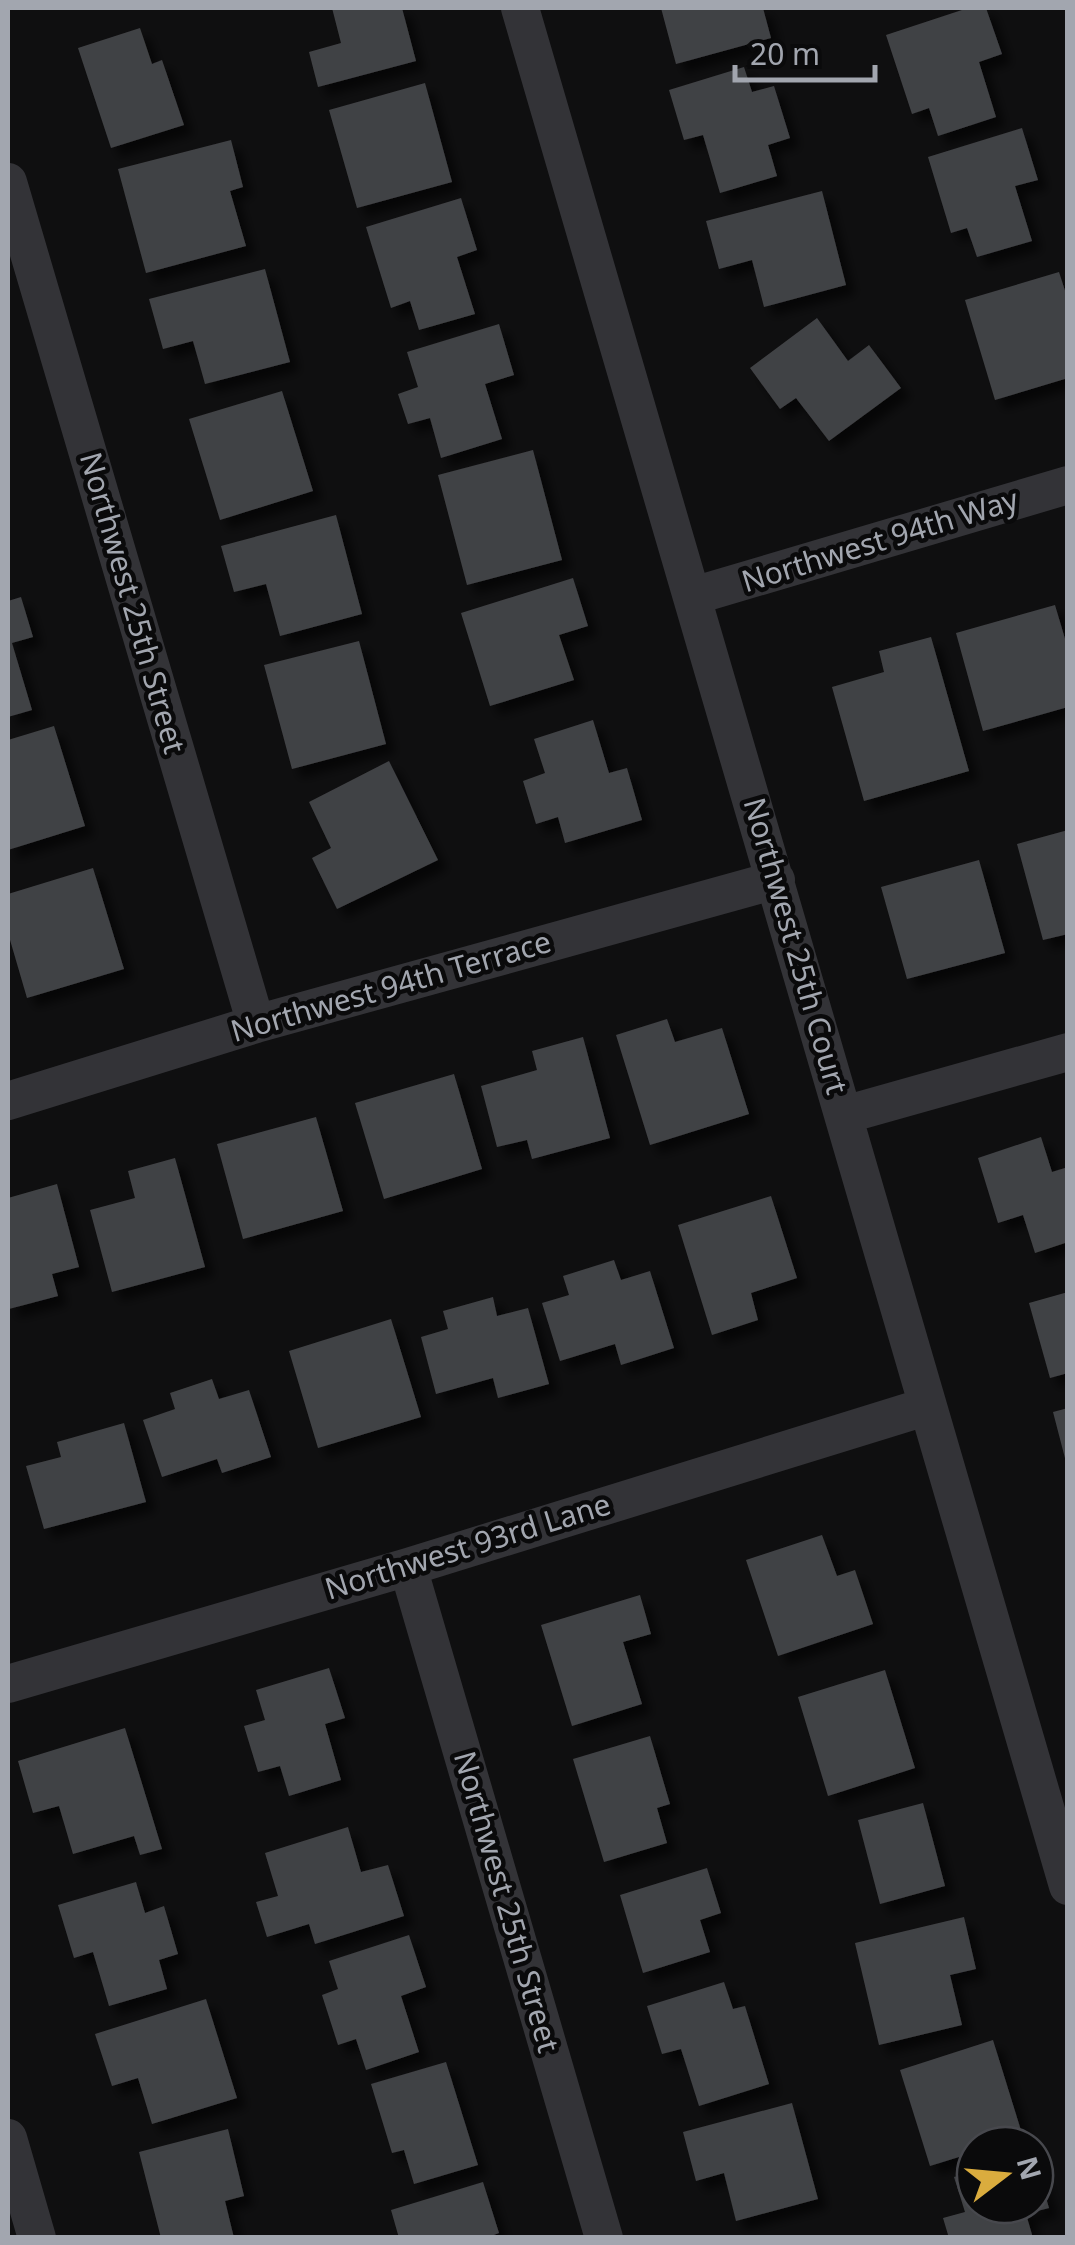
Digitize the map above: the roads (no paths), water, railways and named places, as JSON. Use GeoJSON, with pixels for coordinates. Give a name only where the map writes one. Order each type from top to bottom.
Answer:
{"type":"FeatureCollection","features":[{"type":"Feature","properties":{"kind":"street","name":"Northwest 25th Court"},"geometry":{"type":"LineString","coordinates":[[520,8],[1068,1886]]}},
{"type":"Feature","properties":{"kind":"street","name":"Northwest 25th Street"},"geometry":{"type":"LineString","coordinates":[[8,182],[256,1024]]}},
{"type":"Feature","properties":{"kind":"street","name":"Northwest 94th Way"},"geometry":{"type":"LineString","coordinates":[[693,596],[1068,486]]}},
{"type":"Feature","properties":{"kind":"street","name":"Northwest 94th Terrace"},"geometry":{"type":"LineString","coordinates":[[8,1102],[256,1024],[776,880]]}},
{"type":"Feature","properties":{"kind":"street"},"geometry":{"type":"LineString","coordinates":[[844,1114],[1068,1052]]}},
{"type":"Feature","properties":{"kind":"street","name":"Northwest 93rd Lane"},"geometry":{"type":"LineString","coordinates":[[8,1684],[408,1567],[928,1406]]}},
{"type":"Feature","properties":{"kind":"street","name":"Northwest 25th Street"},"geometry":{"type":"LineString","coordinates":[[408,1567],[604,2238]]}},
{"type":"Feature","properties":{"kind":"street"},"geometry":{"type":"LineString","coordinates":[[8,2138],[37,2238]]}}]}
